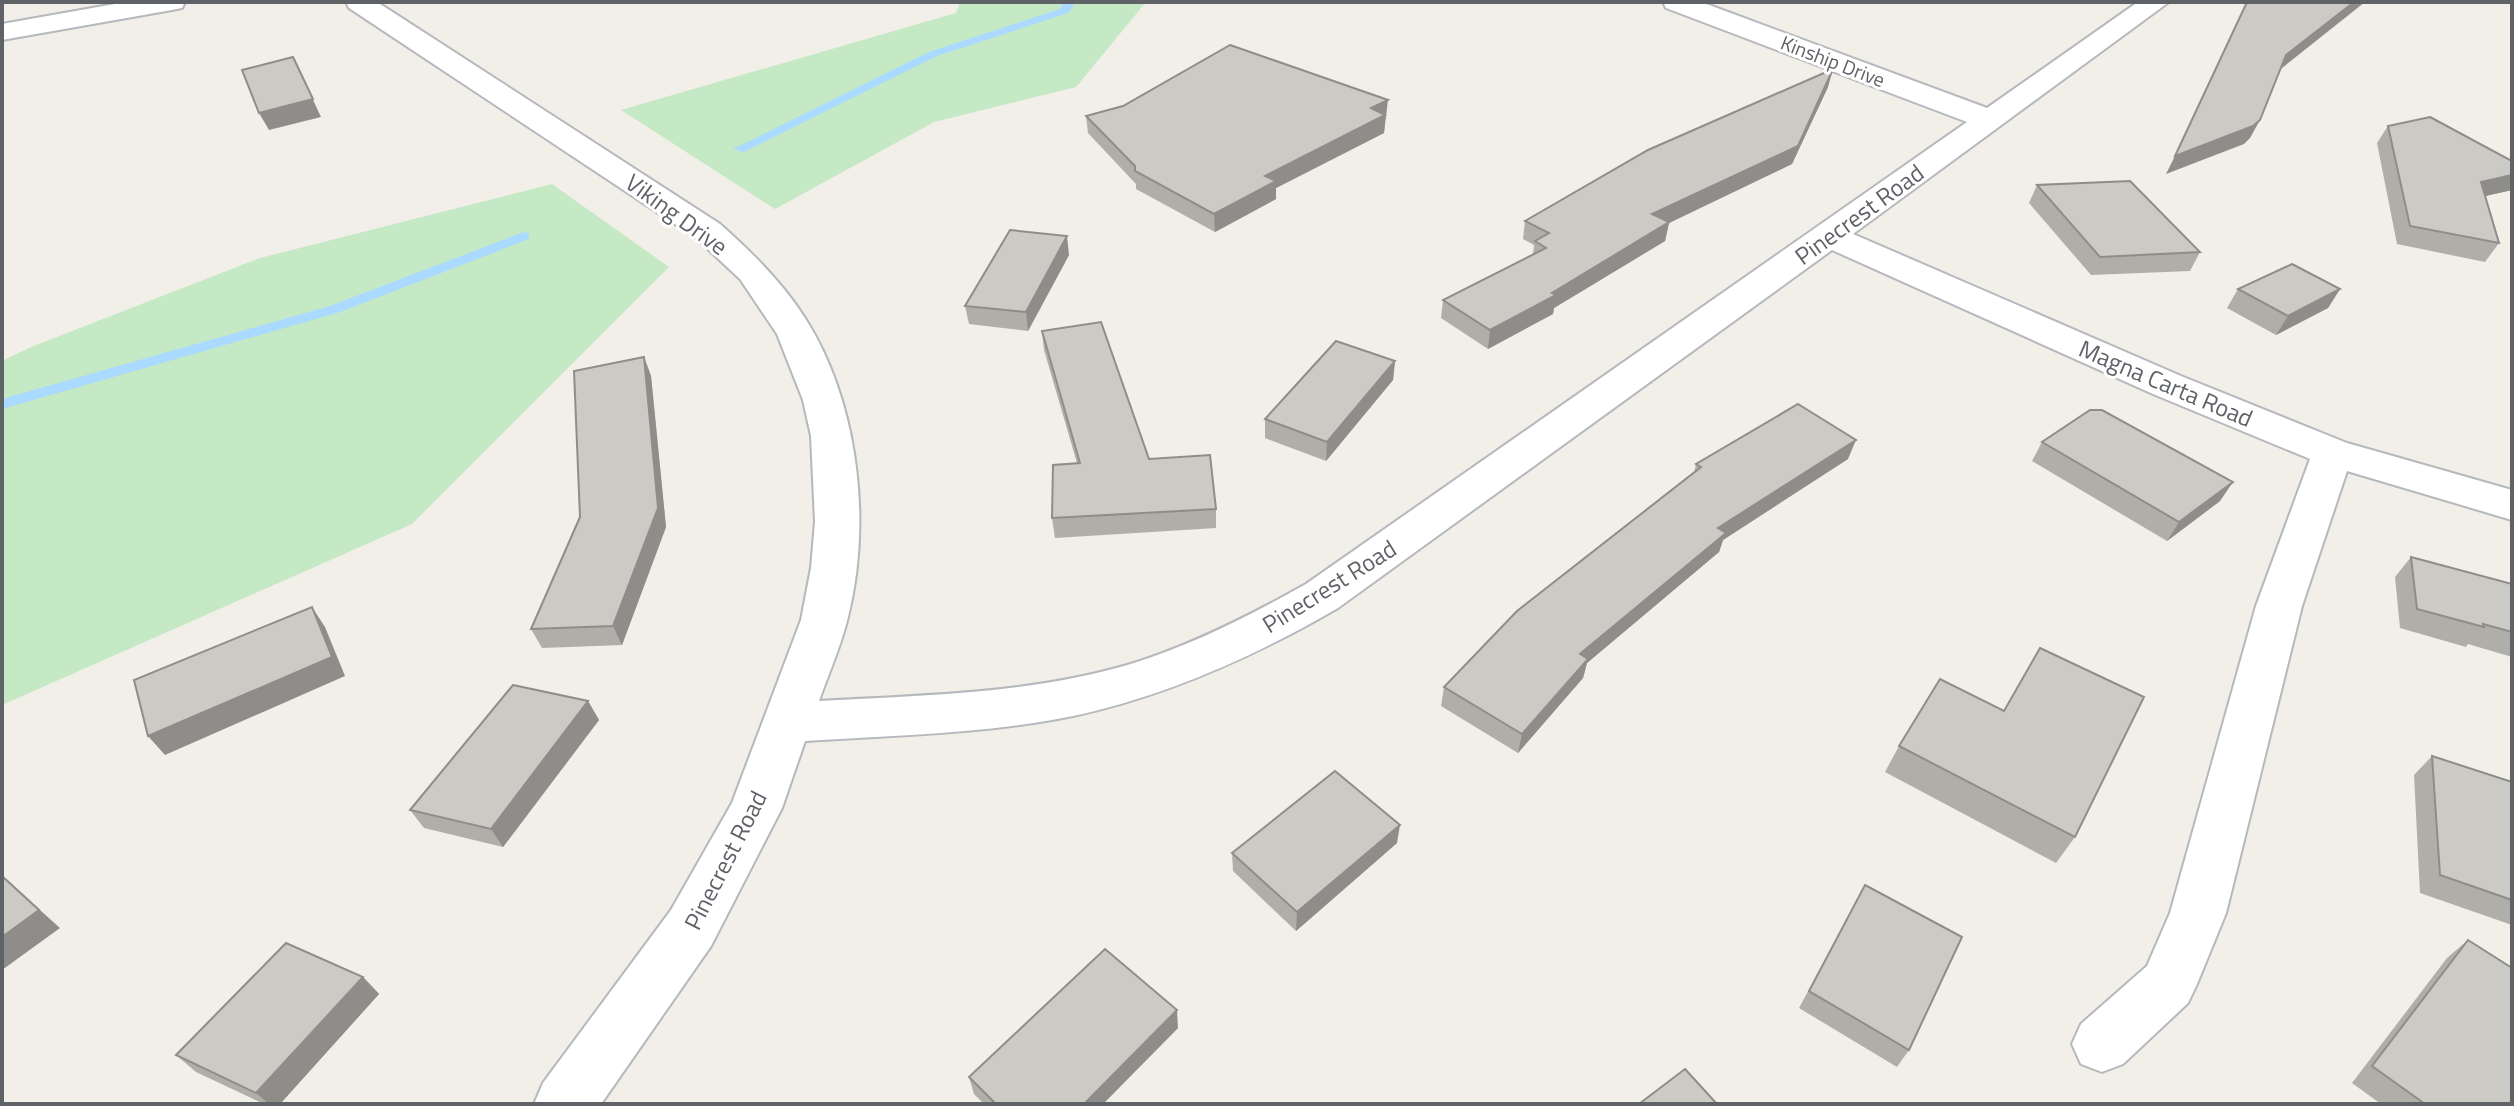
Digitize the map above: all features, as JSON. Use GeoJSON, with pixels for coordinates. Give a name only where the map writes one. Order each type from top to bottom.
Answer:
{"type":"FeatureCollection","features":[{"type":"Feature","properties":{"kind":"street"},"geometry":{"type":"LineString","coordinates":[[2,32],[172,2]]}},
{"type":"Feature","properties":{"kind":"street","name":"Viking Drive"},"geometry":{"type":"LineString","coordinates":[[359,2],[708,231],[752,272],[796,334],[823,400],[831,436],[837,522],[824,620],[787,723]]}},
{"type":"Feature","properties":{"kind":"street","name":"Kinship Drive"},"geometry":{"type":"LineString","coordinates":[[1676,2],[1990,120]]}},
{"type":"Feature","properties":{"kind":"street","name":"Pinecrest Road"},"geometry":{"type":"LineString","coordinates":[[565,1104],[691,928],[756,808],[787,723],[1015,707],[1074,697],[1185,664],[1280,621],[1322,596],[2156,2]]}},
{"type":"Feature","properties":{"kind":"street","name":"Magna Carta Road"},"geometry":{"type":"LineString","coordinates":[[1829,236],[2167,385],[2333,453],[2512,505]]}},
{"type":"Feature","properties":{"kind":"street"},"geometry":{"type":"LineString","coordinates":[[2102,1044],[2168,984],[2198,913],[2279,606],[2333,453]]}},
{"type":"Feature","properties":{"kind":"green space"},"geometry":{"type":"Polygon","coordinates":[[[960,2],[1146,2],[1076,87],[934,122],[775,209],[621,110],[956,13],[960,2]]]}},
{"type":"Feature","properties":{"kind":"green space"},"geometry":{"type":"Polygon","coordinates":[[[552,184],[669,267],[412,524],[2,705],[2,361],[260,258],[552,184]]]}},
{"type":"Feature","properties":{"kind":"building"},"geometry":{"type":"Polygon","coordinates":[[[2247,2],[2354,2],[2286,55],[2260,120],[2253,126],[2175,156],[2247,2]]]}},
{"type":"Feature","properties":{"kind":"building"},"geometry":{"type":"Polygon","coordinates":[[[1230,45],[1388,100],[1371,108],[1385,115],[1265,176],[1276,181],[1214,214],[1135,171],[1135,166],[1086,116],[1123,106],[1230,45]]]}},
{"type":"Feature","properties":{"kind":"building"},"geometry":{"type":"Polygon","coordinates":[[[293,57],[313,99],[259,113],[242,70],[293,57]]]}},
{"type":"Feature","properties":{"kind":"building"},"geometry":{"type":"Polygon","coordinates":[[[1833,69],[1798,146],[1652,214],[1669,222],[1552,293],[1556,295],[1490,330],[1443,300],[1546,248],[1535,241],[1549,233],[1525,221],[1648,150],[1833,69]]]}},
{"type":"Feature","properties":{"kind":"building"},"geometry":{"type":"Polygon","coordinates":[[[2430,117],[2512,161],[2512,175],[2481,182],[2499,243],[2410,226],[2388,126],[2430,117]]]}},
{"type":"Feature","properties":{"kind":"building"},"geometry":{"type":"Polygon","coordinates":[[[2130,181],[2200,252],[2100,257],[2037,185],[2130,181]]]}},
{"type":"Feature","properties":{"kind":"building"},"geometry":{"type":"Polygon","coordinates":[[[1010,230],[1067,236],[1026,312],[965,306],[1010,230]]]}},
{"type":"Feature","properties":{"kind":"building"},"geometry":{"type":"Polygon","coordinates":[[[2292,264],[2340,289],[2288,316],[2238,289],[2292,264]]]}},
{"type":"Feature","properties":{"kind":"building"},"geometry":{"type":"Polygon","coordinates":[[[1101,322],[1149,459],[1210,455],[1216,509],[1052,518],[1053,465],[1080,463],[1042,331],[1101,322]]]}},
{"type":"Feature","properties":{"kind":"building"},"geometry":{"type":"Polygon","coordinates":[[[1336,341],[1395,361],[1327,442],[1265,419],[1336,341]]]}},
{"type":"Feature","properties":{"kind":"building"},"geometry":{"type":"Polygon","coordinates":[[[644,357],[658,508],[613,626],[531,629],[580,517],[574,371],[644,357]]]}},
{"type":"Feature","properties":{"kind":"building"},"geometry":{"type":"Polygon","coordinates":[[[1798,404],[1856,440],[1718,528],[1726,533],[1580,654],[1588,659],[1522,734],[1444,687],[1517,611],[1701,467],[1696,464],[1798,404]]]}},
{"type":"Feature","properties":{"kind":"building"},"geometry":{"type":"Polygon","coordinates":[[[2090,410],[2102,410],[2233,482],[2179,522],[2042,442],[2090,410]]]}},
{"type":"Feature","properties":{"kind":"building"},"geometry":{"type":"Polygon","coordinates":[[[2411,557],[2512,584],[2512,632],[2417,609],[2411,557]]]}},
{"type":"Feature","properties":{"kind":"building"},"geometry":{"type":"Polygon","coordinates":[[[312,607],[332,657],[148,736],[134,680],[312,607]]]}},
{"type":"Feature","properties":{"kind":"building"},"geometry":{"type":"Polygon","coordinates":[[[2040,648],[2144,697],[2075,837],[1899,746],[1940,679],[2004,711],[2040,648]]]}},
{"type":"Feature","properties":{"kind":"building"},"geometry":{"type":"Polygon","coordinates":[[[513,685],[588,701],[491,829],[410,810],[513,685]]]}},
{"type":"Feature","properties":{"kind":"building"},"geometry":{"type":"Polygon","coordinates":[[[2432,756],[2512,782],[2512,900],[2440,875],[2432,756]]]}},
{"type":"Feature","properties":{"kind":"building"},"geometry":{"type":"Polygon","coordinates":[[[1335,771],[1400,825],[1297,912],[1232,853],[1335,771]]]}},
{"type":"Feature","properties":{"kind":"building"},"geometry":{"type":"Polygon","coordinates":[[[2,876],[39,910],[2,937],[2,876]]]}},
{"type":"Feature","properties":{"kind":"building"},"geometry":{"type":"Polygon","coordinates":[[[1865,885],[1962,937],[1909,1050],[1809,991],[1865,885]]]}},
{"type":"Feature","properties":{"kind":"building"},"geometry":{"type":"Polygon","coordinates":[[[2468,940],[2512,968],[2512,1104],[2425,1104],[2372,1066],[2468,940]]]}},
{"type":"Feature","properties":{"kind":"building"},"geometry":{"type":"Polygon","coordinates":[[[286,943],[363,977],[256,1093],[176,1055],[286,943]]]}},
{"type":"Feature","properties":{"kind":"building"},"geometry":{"type":"Polygon","coordinates":[[[1105,949],[1177,1010],[1084,1104],[996,1104],[969,1077],[1105,949]]]}},
{"type":"Feature","properties":{"kind":"building"},"geometry":{"type":"Polygon","coordinates":[[[1685,1069],[1717,1104],[1639,1104],[1685,1069]]]}},
{"type":"Feature","properties":{"kind":"waterway"},"geometry":{"type":"LineString","coordinates":[[739,149],[933,54],[1064,11],[1070,2]]}},
{"type":"Feature","properties":{"kind":"waterway"},"geometry":{"type":"LineString","coordinates":[[2,404],[335,309],[524,236]]}}]}
